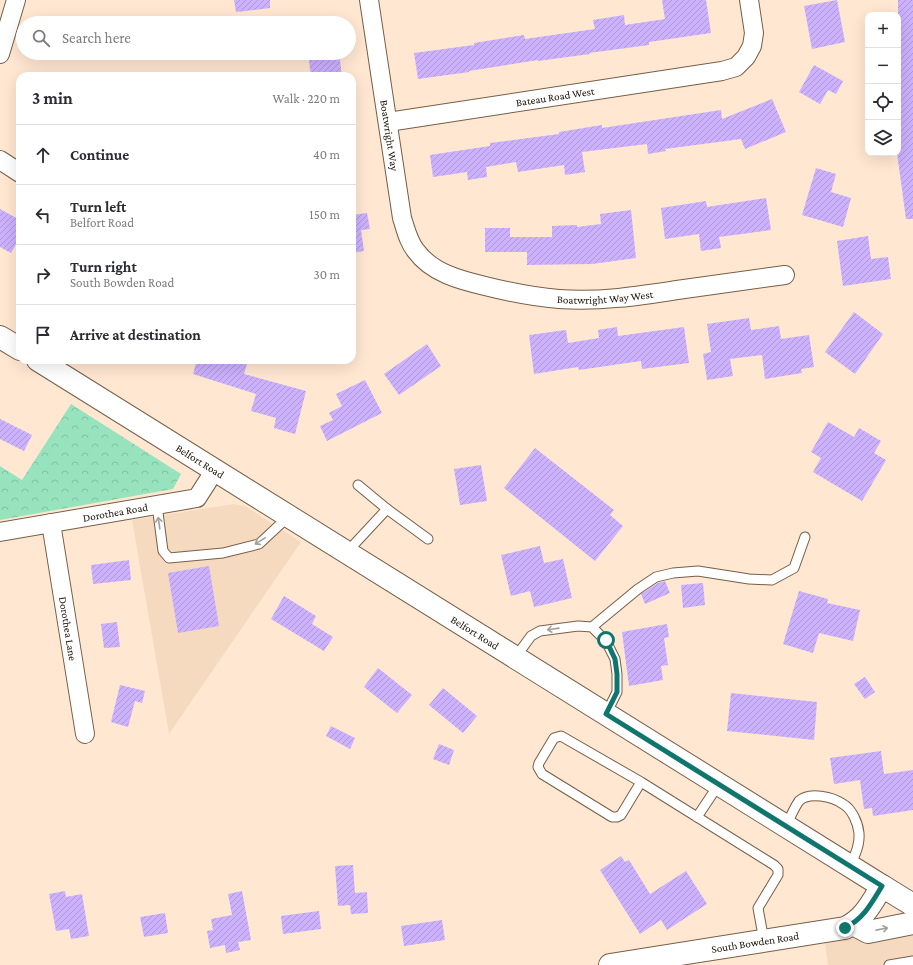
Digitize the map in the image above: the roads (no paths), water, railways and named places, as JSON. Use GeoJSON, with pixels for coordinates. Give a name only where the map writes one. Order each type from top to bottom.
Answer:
{"type":"FeatureCollection","features":[{"type":"Feature","properties":{"kind":"street"},"geometry":{"type":"LineString","coordinates":[[0,54],[4,27],[16,0]]}},
{"type":"Feature","properties":{"kind":"street","name":"Boatwright Way"},"geometry":{"type":"LineString","coordinates":[[369,0],[402,218],[408,239],[416,252],[428,264]]}},
{"type":"Feature","properties":{"kind":"street","name":"Bateau Road West"},"geometry":{"type":"LineString","coordinates":[[388,122],[722,71],[736,67],[746,57],[752,46],[754,33],[749,0]]}},
{"type":"Feature","properties":{"kind":"street"},"geometry":{"type":"LineString","coordinates":[[0,160],[16,170]]}},
{"type":"Feature","properties":{"kind":"street","name":"Boatwright Way West"},"geometry":{"type":"LineString","coordinates":[[428,264],[443,273],[460,280],[520,294],[560,299],[598,299],[642,296],[786,275]]}},
{"type":"Feature","properties":{"kind":"street"},"geometry":{"type":"LineString","coordinates":[[0,337],[16,347]]}},
{"type":"Feature","properties":{"kind":"street","name":"Belfort Road"},"geometry":{"type":"LineString","coordinates":[[44,364],[913,905]]}},
{"type":"Feature","properties":{"kind":"street","name":"Dorothea Road"},"geometry":{"type":"LineString","coordinates":[[0,532],[197,498],[215,470]]}},
{"type":"Feature","properties":{"kind":"street","name":"Dorothea Lane"},"geometry":{"type":"LineString","coordinates":[[51,523],[85,734]]}},
{"type":"Feature","properties":{"kind":"street","name":"South Bowden Road"},"geometry":{"type":"LineString","coordinates":[[610,965],[845,928],[853,924],[865,914],[882,886]]}},
{"type":"Feature","properties":{"kind":"street"},"geometry":{"type":"LineString","coordinates":[[853,924],[868,932],[913,923]]}},
{"type":"Feature","properties":{"kind":"lane"},"geometry":{"type":"LineString","coordinates":[[358,485],[387,509],[428,539]]}},
{"type":"Feature","properties":{"kind":"lane"},"geometry":{"type":"LineString","coordinates":[[157,505],[163,552],[169,558],[223,553],[259,544],[289,516]]}},
{"type":"Feature","properties":{"kind":"lane"},"geometry":{"type":"LineString","coordinates":[[346,552],[387,509]]}},
{"type":"Feature","properties":{"kind":"lane"},"geometry":{"type":"LineString","coordinates":[[592,627],[638,589],[656,577],[673,573],[698,571],[749,579],[772,580],[794,568],[804,540]]}},
{"type":"Feature","properties":{"kind":"lane"},"geometry":{"type":"LineString","coordinates":[[516,658],[531,636],[540,631],[578,626],[592,627],[606,640],[615,659],[617,692],[606,714]]}},
{"type":"Feature","properties":{"kind":"lane"},"geometry":{"type":"LineString","coordinates":[[641,782],[621,815],[612,817],[542,774],[538,767],[554,738],[561,736],[641,782],[778,869],[776,880],[758,908],[764,941]]}},
{"type":"Feature","properties":{"kind":"lane"},"geometry":{"type":"LineString","coordinates":[[697,817],[719,784]]}},
{"type":"Feature","properties":{"kind":"lane"},"geometry":{"type":"LineString","coordinates":[[786,826],[800,801],[807,796],[822,795],[844,804],[854,817],[859,832],[859,845],[850,866]]}},
{"type":"Feature","properties":{"kind":"lane"},"geometry":{"type":"LineString","coordinates":[[889,965],[913,961]]}}]}
